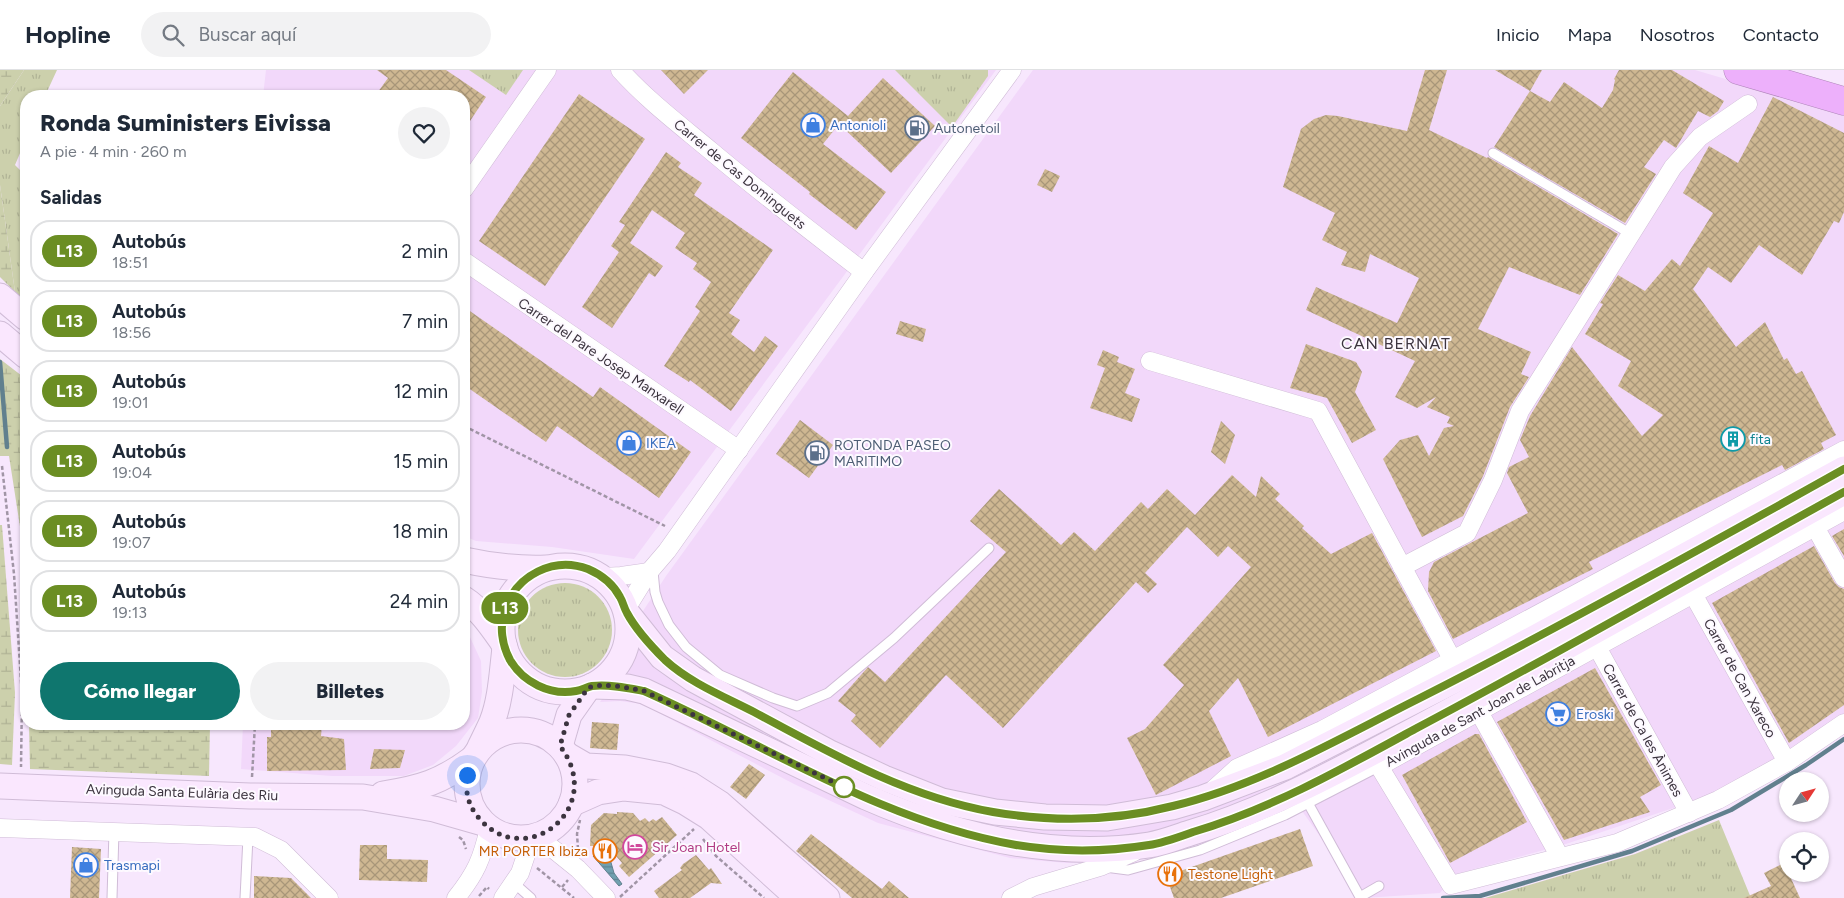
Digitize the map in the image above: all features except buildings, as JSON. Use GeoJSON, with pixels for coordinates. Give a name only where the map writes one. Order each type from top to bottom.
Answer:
{"type":"FeatureCollection","features":[{"type":"Feature","properties":{"kind":"highway"},"geometry":{"type":"LineString","coordinates":[[1738,70],[1844,101]]}},
{"type":"Feature","properties":{"kind":"highway"},"geometry":{"type":"LineString","coordinates":[[1790,70],[1844,85]]}},
{"type":"Feature","properties":{"kind":"main road"},"geometry":{"type":"LineString","coordinates":[[0,296],[20,313]]}},
{"type":"Feature","properties":{"kind":"main road"},"geometry":{"type":"LineString","coordinates":[[0,334],[20,351]]}},
{"type":"Feature","properties":{"kind":"main road"},"geometry":{"type":"LineString","coordinates":[[626,611],[662,657],[692,679],[828,752],[884,778],[942,801],[995,812],[1045,817],[1107,818],[1172,806],[1206,796],[1285,767],[1457,668],[1844,469]]}},
{"type":"Feature","properties":{"kind":"main road","name":"Avinguda de Sant Joan de Labritja"},"geometry":{"type":"LineString","coordinates":[[590,687],[627,687],[644,691],[850,790],[896,810],[984,839],[1029,846],[1099,849],[1150,845],[1220,824],[1376,760],[1471,708],[1844,492]]}},
{"type":"Feature","properties":{"kind":"main road"},"geometry":{"type":"LineString","coordinates":[[470,561],[522,569],[570,565],[587,569],[603,577],[620,596],[626,611],[629,634],[626,647],[614,670],[604,680],[590,687],[577,691],[560,692],[543,688],[533,683],[516,668],[504,646],[484,617],[470,603]]}},
{"type":"Feature","properties":{"kind":"main road"},"geometry":{"type":"LineString","coordinates":[[546,568],[525,579],[510,597],[502,620],[504,646],[502,680],[496,707],[492,722],[467,775],[467,792],[472,809],[486,825],[510,837],[532,844],[564,818],[578,810],[598,792],[624,788],[664,792],[709,817],[798,898]]}},
{"type":"Feature","properties":{"kind":"main road"},"geometry":{"type":"LineString","coordinates":[[578,810],[574,796],[574,770],[564,751],[569,715],[590,687]]}},
{"type":"Feature","properties":{"kind":"main road"},"geometry":{"type":"LineString","coordinates":[[476,753],[498,734],[520,729],[531,730],[542,734],[586,766],[625,768],[666,776],[691,785],[719,803],[827,898]]}},
{"type":"Feature","properties":{"kind":"main road","name":"Avinguda Santa Eulària des Riu"},"geometry":{"type":"LineString","coordinates":[[363,797],[408,790],[427,784],[454,772],[476,753]]}},
{"type":"Feature","properties":{"kind":"main road","name":"Avinguda Santa Eulària des Riu"},"geometry":{"type":"LineString","coordinates":[[10,786],[250,796],[363,797],[418,806],[486,825]]}},
{"type":"Feature","properties":{"kind":"street"},"geometry":{"type":"LineString","coordinates":[[470,180],[547,70]]}},
{"type":"Feature","properties":{"kind":"street","name":"Carrer de Cas Dominguets"},"geometry":{"type":"LineString","coordinates":[[620,70],[632,84],[765,196],[864,272]]}},
{"type":"Feature","properties":{"kind":"street"},"geometry":{"type":"LineString","coordinates":[[626,611],[651,570],[680,533],[864,272],[1012,70]]}},
{"type":"Feature","properties":{"kind":"street"},"geometry":{"type":"LineString","coordinates":[[1402,566],[1467,532],[1493,480],[1520,411],[1673,168],[1700,137],[1748,104]]}},
{"type":"Feature","properties":{"kind":"street","name":"Carrer del Pare Josep Manxarell"},"geometry":{"type":"LineString","coordinates":[[470,266],[739,450]]}},
{"type":"Feature","properties":{"kind":"street"},"geometry":{"type":"LineString","coordinates":[[1150,360],[1318,411],[1457,668],[1464,696],[1560,857]]}},
{"type":"Feature","properties":{"kind":"street"},"geometry":{"type":"LineString","coordinates":[[1457,668],[1844,450]]}},
{"type":"Feature","properties":{"kind":"street","name":"Avinguda de Sant Joan de Labritja"},"geometry":{"type":"LineString","coordinates":[[1471,708],[1597,647],[1844,511]]}},
{"type":"Feature","properties":{"kind":"street"},"geometry":{"type":"LineString","coordinates":[[1815,527],[1844,578]]}},
{"type":"Feature","properties":{"kind":"street"},"geometry":{"type":"LineString","coordinates":[[603,577],[621,576],[651,570]]}},
{"type":"Feature","properties":{"kind":"street","name":"Carrer de Can Xareco"},"geometry":{"type":"LineString","coordinates":[[1694,594],[1787,762]]}},
{"type":"Feature","properties":{"kind":"street","name":"Carrer de Ca les Ànimes"},"geometry":{"type":"LineString","coordinates":[[1597,647],[1689,813]]}},
{"type":"Feature","properties":{"kind":"street"},"geometry":{"type":"LineString","coordinates":[[1376,760],[1451,885],[1617,843],[1718,800],[1787,762],[1844,723]]}},
{"type":"Feature","properties":{"kind":"street"},"geometry":{"type":"LineString","coordinates":[[463,889],[481,860],[486,825]]}},
{"type":"Feature","properties":{"kind":"street"},"geometry":{"type":"LineString","coordinates":[[0,828],[255,837],[281,850],[329,898]]}},
{"type":"Feature","properties":{"kind":"street"},"geometry":{"type":"LineString","coordinates":[[504,892],[532,844],[578,869],[606,898]]}},
{"type":"Feature","properties":{"kind":"street"},"geometry":{"type":"LineString","coordinates":[[1011,898],[1032,887],[1100,867],[1150,845]]}},
{"type":"Feature","properties":{"kind":"lane"},"geometry":{"type":"LineString","coordinates":[[1493,153],[1631,234]]}},
{"type":"Feature","properties":{"kind":"lane"},"geometry":{"type":"LineString","coordinates":[[651,570],[658,602],[670,625],[686,647],[720,675],[773,698],[797,706],[828,693],[894,638],[989,548]]}},
{"type":"Feature","properties":{"kind":"lane","name":"Avinguda de Sant Joan de Labritja"},"geometry":{"type":"LineString","coordinates":[[1100,867],[1128,870],[1200,850],[1308,803],[1376,760]]}},
{"type":"Feature","properties":{"kind":"lane"},"geometry":{"type":"LineString","coordinates":[[1308,803],[1360,897],[1379,886]]}},
{"type":"Feature","properties":{"kind":"lane"},"geometry":{"type":"LineString","coordinates":[[112,898],[114,831]]}},
{"type":"Feature","properties":{"kind":"lane"},"geometry":{"type":"LineString","coordinates":[[245,898],[248,837]]}},
{"type":"Feature","properties":{"kind":"lane"},"geometry":{"type":"LineString","coordinates":[[504,892],[531,898]]}},
{"type":"Feature","properties":{"kind":"path"},"geometry":{"type":"LineString","coordinates":[[470,429],[680,533]]}},
{"type":"Feature","properties":{"kind":"path"},"geometry":{"type":"LineString","coordinates":[[2,466],[14,574],[20,666]]}},
{"type":"Feature","properties":{"kind":"path"},"geometry":{"type":"LineString","coordinates":[[10,786],[20,711]]}},
{"type":"Feature","properties":{"kind":"path"},"geometry":{"type":"LineString","coordinates":[[250,796],[255,730]]}},
{"type":"Feature","properties":{"kind":"path"},"geometry":{"type":"LineString","coordinates":[[578,810],[580,821],[577,834],[578,849],[585,861],[578,869]]}},
{"type":"Feature","properties":{"kind":"path"},"geometry":{"type":"LineString","coordinates":[[619,898],[699,825]]}},
{"type":"Feature","properties":{"kind":"path"},"geometry":{"type":"LineString","coordinates":[[703,835],[703,840],[716,856],[764,898]]}},
{"type":"Feature","properties":{"kind":"path"},"geometry":{"type":"LineString","coordinates":[[458,836],[463,840],[469,855]]}},
{"type":"Feature","properties":{"kind":"path"},"geometry":{"type":"LineString","coordinates":[[532,844],[574,898]]}},
{"type":"Feature","properties":{"kind":"path"},"geometry":{"type":"LineString","coordinates":[[463,889],[493,885],[504,892]]}},
{"type":"Feature","properties":{"kind":"path"},"geometry":{"type":"LineString","coordinates":[[463,889],[478,897],[487,887],[504,892]]}},
{"type":"Feature","properties":{"kind":"shaded area"},"geometry":{"type":"Polygon","coordinates":[[[266,70],[996,70],[634,559],[552,547],[476,541],[470,538],[470,90],[264,90],[266,70]]]}},
{"type":"Feature","properties":{"kind":"shaded area"},"geometry":{"type":"Polygon","coordinates":[[[1033,70],[1695,70],[1844,114],[1844,713],[1779,758],[1718,793],[1566,844],[1456,874],[1440,893],[1364,898],[1297,804],[1203,840],[1147,858],[1067,863],[1010,858],[878,823],[794,784],[642,704],[620,701],[600,702],[632,660],[643,611],[666,576],[1033,70]]]}},
{"type":"Feature","properties":{"kind":"shaded area"},"geometry":{"type":"Polygon","coordinates":[[[470,637],[481,661],[482,692],[478,718],[470,728],[470,637]]]}},
{"type":"Feature","properties":{"kind":"shaded area"},"geometry":{"type":"Polygon","coordinates":[[[243,730],[469,730],[456,746],[433,765],[404,776],[332,776],[241,769],[243,730]]]}},
{"type":"Feature","properties":{"kind":"green space"},"geometry":{"type":"Polygon","coordinates":[[[0,70],[24,70],[0,106],[0,70]]]}},
{"type":"Feature","properties":{"kind":"green space"},"geometry":{"type":"Polygon","coordinates":[[[24,70],[57,70],[48,90],[20,90],[20,153],[15,165],[20,170],[20,296],[15,292],[0,185],[0,106],[24,70]]]}},
{"type":"Feature","properties":{"kind":"green space"},"geometry":{"type":"Polygon","coordinates":[[[469,70],[523,70],[506,95],[469,70]]]}},
{"type":"Feature","properties":{"kind":"green space"},"geometry":{"type":"Polygon","coordinates":[[[895,70],[988,70],[988,76],[952,127],[895,70]]]}},
{"type":"Feature","properties":{"kind":"green space"},"geometry":{"type":"Polygon","coordinates":[[[0,185],[15,292],[0,277],[0,185]]]}},
{"type":"Feature","properties":{"kind":"green space"},"geometry":{"type":"Polygon","coordinates":[[[0,359],[20,374],[20,527],[9,456],[0,456],[0,359]]]}},
{"type":"Feature","properties":{"kind":"green space"},"geometry":{"type":"Polygon","coordinates":[[[0,525],[2,525],[15,693],[12,765],[0,764],[0,525]]]}},
{"type":"Feature","properties":{"kind":"green space"},"geometry":{"type":"Polygon","coordinates":[[[565,583],[583,587],[598,597],[608,612],[612,630],[608,648],[598,663],[583,673],[565,677],[547,673],[532,663],[522,648],[518,630],[522,612],[532,597],[547,587],[565,583]]]}},
{"type":"Feature","properties":{"kind":"green space"},"geometry":{"type":"Polygon","coordinates":[[[29,730],[210,730],[209,776],[30,769],[29,730]]]}},
{"type":"Feature","properties":{"kind":"green space"},"geometry":{"type":"Polygon","coordinates":[[[1719,820],[1751,898],[1485,898],[1635,854],[1719,820]]]}},
{"type":"Feature","properties":{"kind":"water"},"geometry":{"type":"Polygon","coordinates":[[[599,855],[610,859],[614,873],[622,884],[619,886],[593,856],[599,855]]]}},
{"type":"Feature","properties":{"kind":"waterway"},"geometry":{"type":"LineString","coordinates":[[0,362],[7,447]]}},
{"type":"Feature","properties":{"kind":"waterway"},"geometry":{"type":"LineString","coordinates":[[1443,898],[1480,896],[1632,851],[1731,810],[1806,765],[1844,739]]}},
{"type":"Feature","properties":{"kind":"bus line","name":"L13"},"geometry":{"type":"LineString","coordinates":[[1844,469],[1494,660],[1285,767],[1203,798],[1139,813],[1107,818],[1045,817],[995,812],[942,801],[870,772],[828,752],[692,679],[670,664],[656,650],[627,613],[620,596],[612,586],[603,577],[581,567],[558,565],[546,568],[525,579],[510,597],[505,608],[502,632],[505,648],[516,668],[533,683],[543,688],[566,692],[592,686],[609,686],[627,687],[644,691],[850,790],[940,826],[984,839],[1021,846],[1099,849],[1150,845],[1220,824],[1273,802],[1350,764],[1844,492]]}},
{"type":"Feature","properties":{"kind":"place","name":"Antonioli"},"geometry":{"type":"Point","coordinates":[813,125]}},
{"type":"Feature","properties":{"kind":"place","name":"Autonetoil"},"geometry":{"type":"Point","coordinates":[917,128]}},
{"type":"Feature","properties":{"kind":"place","name":"fita"},"geometry":{"type":"Point","coordinates":[1733,439]}},
{"type":"Feature","properties":{"kind":"place","name":"IKEA"},"geometry":{"type":"Point","coordinates":[629,443]}},
{"type":"Feature","properties":{"kind":"place","name":"ROTONDA PASEO MARITIMO"},"geometry":{"type":"Point","coordinates":[817,453]}},
{"type":"Feature","properties":{"kind":"place","name":"Eroski"},"geometry":{"type":"Point","coordinates":[1558,714]}},
{"type":"Feature","properties":{"kind":"place","name":"Sir Joan Hotel"},"geometry":{"type":"Point","coordinates":[635,847]}},
{"type":"Feature","properties":{"kind":"place","name":"MR PORTER Ibiza"},"geometry":{"type":"Point","coordinates":[605,851]}},
{"type":"Feature","properties":{"kind":"place","name":"Trasmapi"},"geometry":{"type":"Point","coordinates":[86,865]}},
{"type":"Feature","properties":{"kind":"place","name":"Testone Light"},"geometry":{"type":"Point","coordinates":[1170,874]}},
{"type":"Feature","properties":{"kind":"district","name":"CAN BERNAT"},"geometry":{"type":"Point","coordinates":[1396,343]}},
{"type":"Feature","properties":{"kind":"route"},"geometry":{"type":"LineString","coordinates":[[467,775],[467,792],[472,809],[489,828],[499,834],[521,838],[545,833],[564,818],[574,796],[574,770],[567,755],[560,746],[569,715],[588,688],[592,686],[609,686],[627,687],[644,691],[850,790],[844,787]]}}]}
